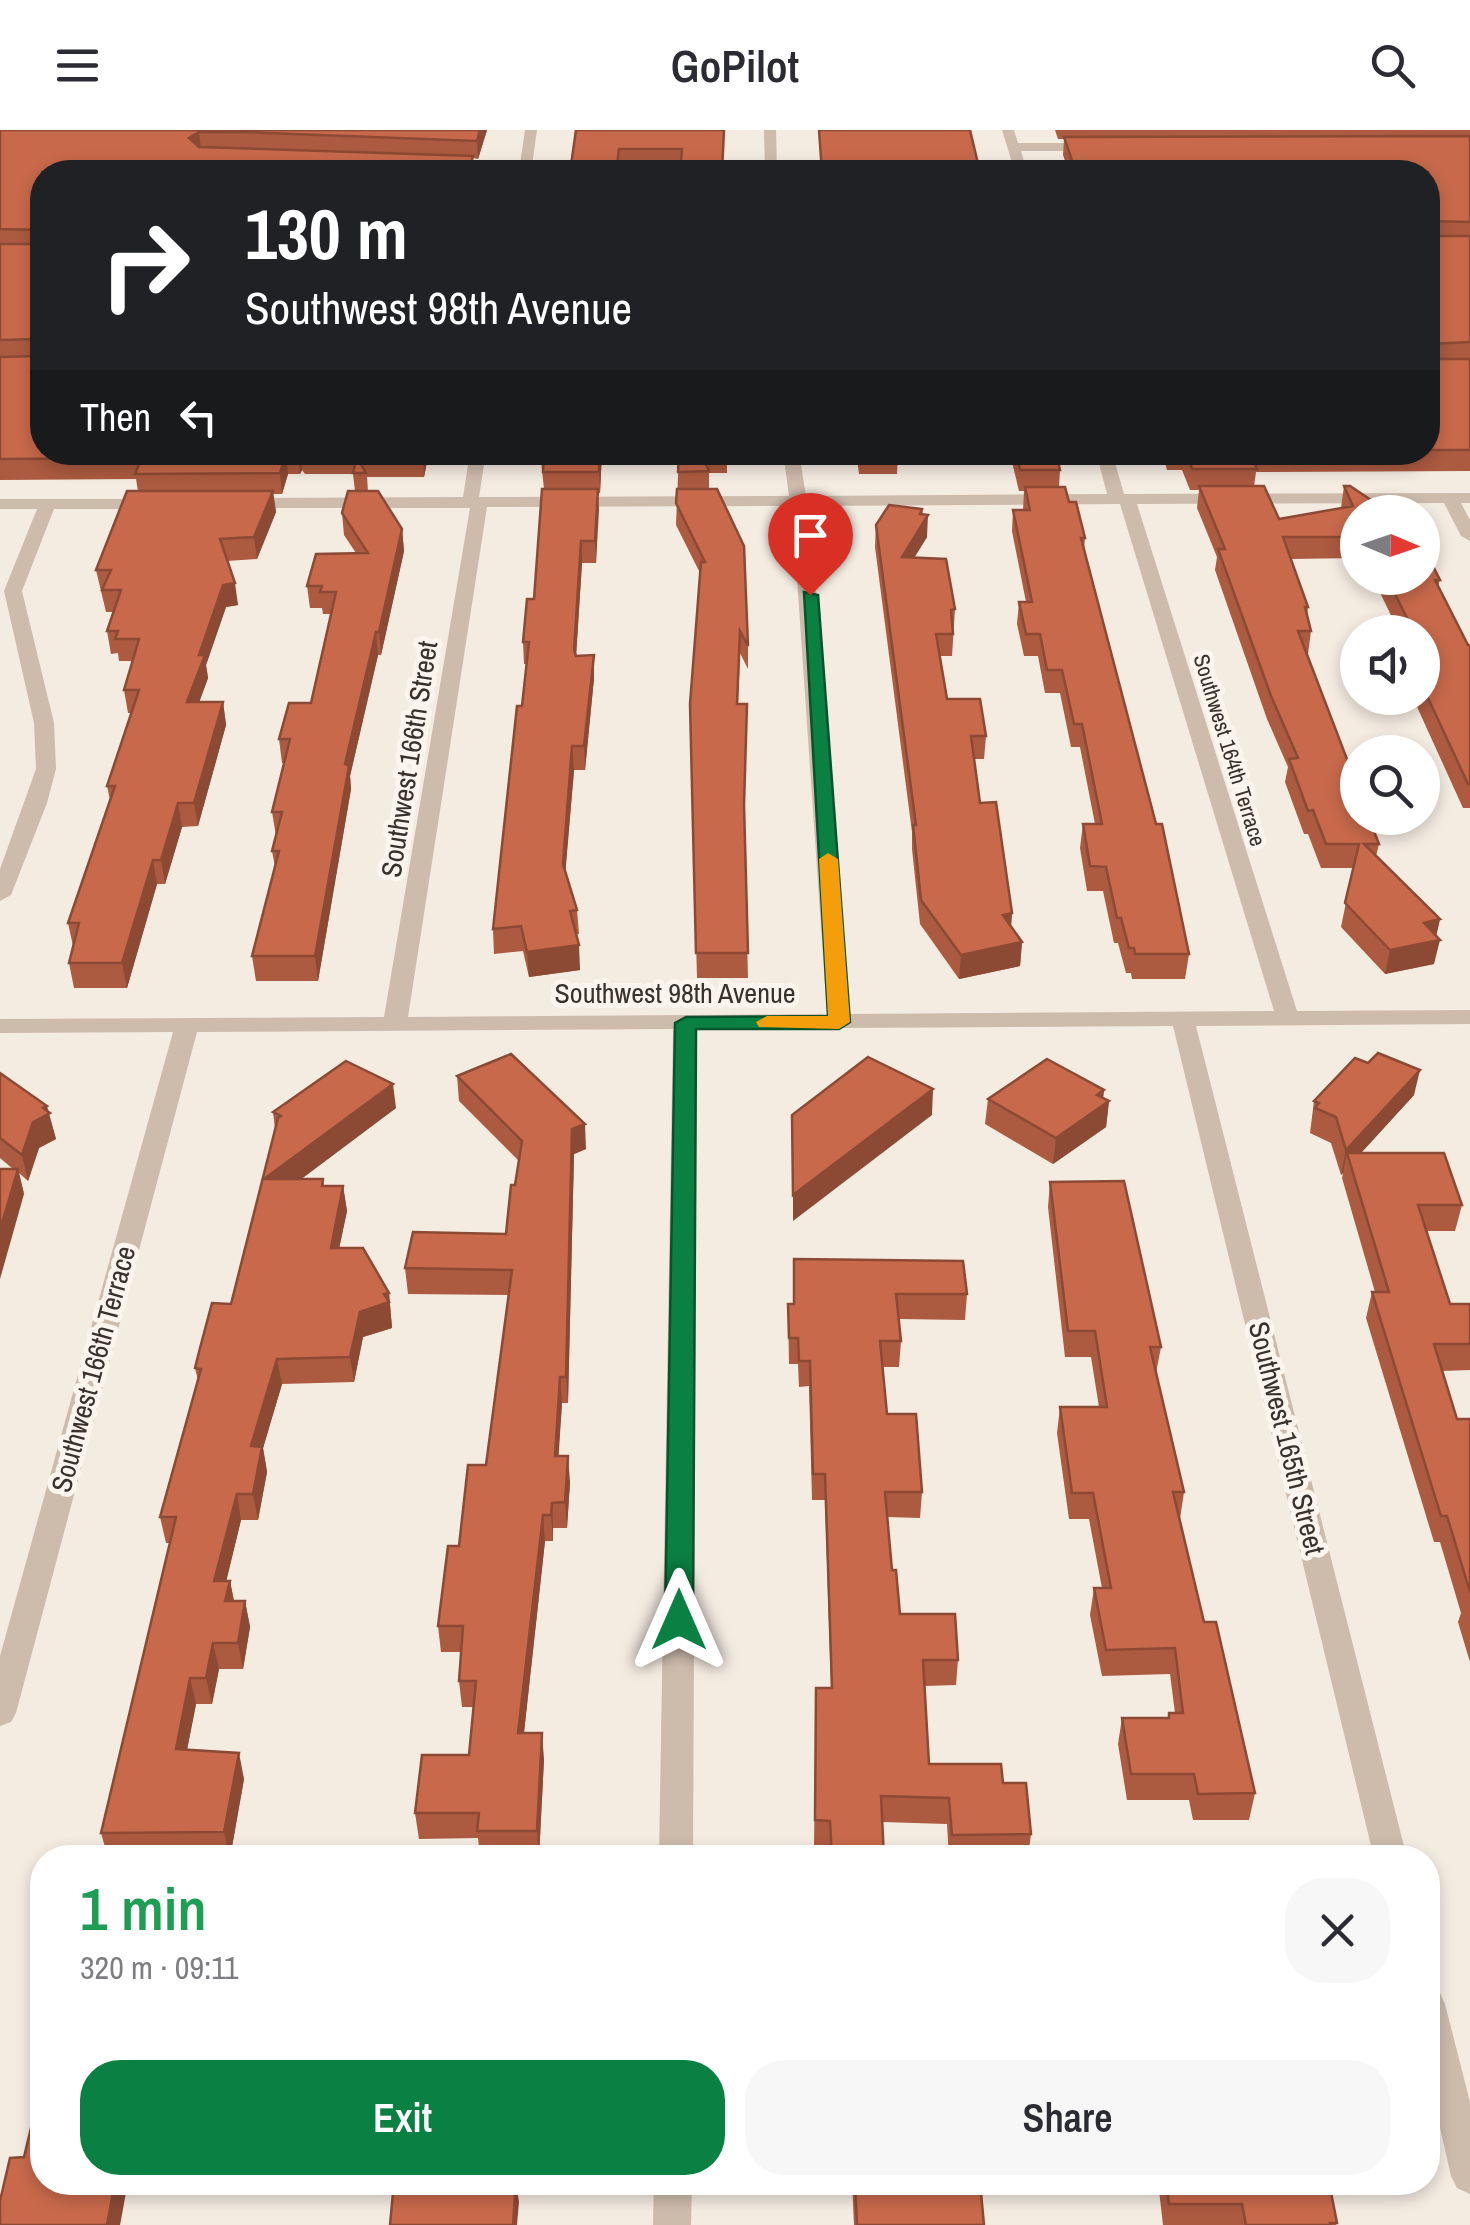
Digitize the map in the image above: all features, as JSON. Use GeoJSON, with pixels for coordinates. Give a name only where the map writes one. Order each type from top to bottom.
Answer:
{"type":"FeatureCollection","features":[{"type":"Feature","properties":{"kind":"street"},"geometry":{"type":"LineString","coordinates":[[528,160],[532,130]]}},
{"type":"Feature","properties":{"kind":"street"},"geometry":{"type":"LineString","coordinates":[[770,130],[771,160]]}},
{"type":"Feature","properties":{"kind":"street"},"geometry":{"type":"LineString","coordinates":[[1008,130],[1017,160]]}},
{"type":"Feature","properties":{"kind":"street"},"geometry":{"type":"LineString","coordinates":[[1013,147],[1107,147]]}},
{"type":"Feature","properties":{"kind":"street","name":"Southwest 166th Street"},"geometry":{"type":"LineString","coordinates":[[394,1023],[477,465]]}},
{"type":"Feature","properties":{"kind":"street"},"geometry":{"type":"LineString","coordinates":[[792,465],[804,518],[839,1022]]}},
{"type":"Feature","properties":{"kind":"street","name":"Southwest 164th Terrace"},"geometry":{"type":"LineString","coordinates":[[1109,465],[1287,1016]]}},
{"type":"Feature","properties":{"kind":"street"},"geometry":{"type":"LineString","coordinates":[[1450,498],[1470,536]]}},
{"type":"Feature","properties":{"kind":"street"},"geometry":{"type":"LineString","coordinates":[[220,504],[1470,498]]}},
{"type":"Feature","properties":{"kind":"street"},"geometry":{"type":"LineString","coordinates":[[0,504],[182,504]]}},
{"type":"Feature","properties":{"kind":"street"},"geometry":{"type":"LineString","coordinates":[[0,895],[45,775],[44,723],[14,590],[48,504]]}},
{"type":"Feature","properties":{"kind":"street","name":"Southwest 98th Avenue"},"geometry":{"type":"LineString","coordinates":[[0,1026],[1470,1017]]}},
{"type":"Feature","properties":{"kind":"street","name":"Southwest 165th Street"},"geometry":{"type":"LineString","coordinates":[[1183,1018],[1388,1845]]}},
{"type":"Feature","properties":{"kind":"street"},"geometry":{"type":"LineString","coordinates":[[676,1845],[686,1023]]}},
{"type":"Feature","properties":{"kind":"street","name":"Southwest 166th Terrace"},"geometry":{"type":"LineString","coordinates":[[0,1714],[187,1024]]}},
{"type":"Feature","properties":{"kind":"street"},"geometry":{"type":"LineString","coordinates":[[1440,2053],[1470,2176]]}},
{"type":"Feature","properties":{"kind":"street"},"geometry":{"type":"LineString","coordinates":[[672,2195],[672,2225]]}},
{"type":"Feature","properties":{"kind":"building"},"geometry":{"type":"Polygon","coordinates":[[[0,130],[480,130],[477,141],[240,132],[199,132],[189,138],[199,147],[473,156],[472,160],[30,160],[30,230],[0,229],[0,130]]]}},
{"type":"Feature","properties":{"kind":"building"},"geometry":{"type":"Polygon","coordinates":[[[576,130],[724,130],[723,160],[681,160],[682,149],[619,149],[618,160],[572,160],[576,130]]]}},
{"type":"Feature","properties":{"kind":"building"},"geometry":{"type":"Polygon","coordinates":[[[819,130],[970,130],[977,160],[821,160],[819,130]]]}},
{"type":"Feature","properties":{"kind":"building"},"geometry":{"type":"Polygon","coordinates":[[[1470,136],[1470,222],[1440,221],[1440,160],[1072,160],[1064,137],[1470,136]]]}},
{"type":"Feature","properties":{"kind":"building"},"geometry":{"type":"Polygon","coordinates":[[[1440,236],[1470,236],[1470,342],[1440,343],[1440,236]]]}},
{"type":"Feature","properties":{"kind":"building"},"geometry":{"type":"Polygon","coordinates":[[[0,244],[30,244],[30,339],[0,340],[0,244]]]}},
{"type":"Feature","properties":{"kind":"building"},"geometry":{"type":"Polygon","coordinates":[[[30,356],[30,459],[0,459],[0,357],[30,356]]]}},
{"type":"Feature","properties":{"kind":"building"},"geometry":{"type":"Polygon","coordinates":[[[1440,359],[1470,359],[1470,450],[1440,450],[1440,359]]]}},
{"type":"Feature","properties":{"kind":"building"},"geometry":{"type":"Polygon","coordinates":[[[139,465],[282,465],[280,473],[135,474],[139,465]]]}},
{"type":"Feature","properties":{"kind":"building"},"geometry":{"type":"Polygon","coordinates":[[[355,465],[362,465],[366,473],[353,473],[355,465]]]}},
{"type":"Feature","properties":{"kind":"building"},"geometry":{"type":"Polygon","coordinates":[[[543,465],[599,465],[599,472],[543,472],[543,465]]]}},
{"type":"Feature","properties":{"kind":"building"},"geometry":{"type":"Polygon","coordinates":[[[678,465],[706,465],[709,471],[678,472],[678,465]]]}},
{"type":"Feature","properties":{"kind":"building"},"geometry":{"type":"Polygon","coordinates":[[[1019,465],[1059,465],[1060,470],[1020,470],[1019,465]]]}},
{"type":"Feature","properties":{"kind":"building"},"geometry":{"type":"Polygon","coordinates":[[[1191,465],[1255,465],[1257,469],[1192,469],[1191,465]]]}},
{"type":"Feature","properties":{"kind":"building"},"geometry":{"type":"Polygon","coordinates":[[[1199,486],[1264,486],[1279,519],[1340,508],[1340,537],[1283,537],[1308,607],[1311,631],[1298,631],[1340,741],[1340,835],[1376,835],[1379,844],[1364,844],[1440,919],[1424,923],[1440,940],[1390,950],[1345,903],[1359,844],[1326,844],[1313,810],[1308,811],[1289,759],[1298,758],[1271,696],[1218,549],[1225,549],[1199,486]]]}},
{"type":"Feature","properties":{"kind":"building"},"geometry":{"type":"Polygon","coordinates":[[[1344,486],[1364,495],[1348,495],[1344,486]]]}},
{"type":"Feature","properties":{"kind":"building"},"geometry":{"type":"Polygon","coordinates":[[[1025,487],[1065,487],[1069,502],[1076,502],[1085,538],[1081,538],[1156,824],[1162,824],[1189,954],[1135,954],[1134,948],[1129,948],[1121,918],[1117,918],[1106,867],[1090,866],[1083,824],[1102,824],[1082,724],[1074,724],[1062,670],[1047,670],[1040,634],[1026,634],[1019,602],[1032,602],[1013,510],[1030,510],[1025,487]]]}},
{"type":"Feature","properties":{"kind":"building"},"geometry":{"type":"Polygon","coordinates":[[[542,489],[598,489],[595,541],[581,541],[574,650],[576,656],[594,655],[584,746],[572,746],[563,864],[577,910],[570,911],[579,945],[527,952],[521,926],[493,929],[517,706],[522,706],[529,642],[523,642],[527,599],[534,599],[542,489]]]}},
{"type":"Feature","properties":{"kind":"building"},"geometry":{"type":"Polygon","coordinates":[[[677,489],[717,489],[744,546],[748,646],[740,631],[737,704],[747,704],[744,805],[748,953],[696,953],[690,704],[701,562],[705,562],[676,503],[677,489]]]}},
{"type":"Feature","properties":{"kind":"building"},"geometry":{"type":"Polygon","coordinates":[[[127,491],[273,491],[254,537],[220,539],[235,583],[223,585],[199,655],[205,655],[187,702],[223,702],[194,803],[178,803],[161,860],[153,860],[122,963],[69,963],[79,923],[68,923],[115,786],[107,786],[139,690],[124,690],[139,639],[115,639],[118,631],[107,631],[121,590],[102,590],[111,570],[96,570],[127,491]]]}},
{"type":"Feature","properties":{"kind":"building"},"geometry":{"type":"Polygon","coordinates":[[[348,491],[378,491],[402,529],[345,764],[349,766],[315,956],[252,956],[279,851],[272,851],[282,812],[272,812],[290,739],[279,739],[289,703],[311,703],[336,592],[320,592],[322,586],[307,586],[316,554],[368,553],[342,513],[348,491]]]}},
{"type":"Feature","properties":{"kind":"building"},"geometry":{"type":"Polygon","coordinates":[[[889,505],[922,509],[920,514],[928,515],[902,557],[946,559],[955,609],[951,610],[953,634],[936,634],[947,699],[980,699],[986,736],[971,736],[980,803],[996,802],[1012,913],[1003,915],[1022,942],[961,955],[921,900],[916,825],[876,525],[889,505]]]}},
{"type":"Feature","properties":{"kind":"building"},"geometry":{"type":"Polygon","coordinates":[[[1440,590],[1470,645],[1470,784],[1436,715],[1440,715],[1440,615],[1406,615],[1396,595],[1440,595],[1440,590]]]}},
{"type":"Feature","properties":{"kind":"building"},"geometry":{"type":"Polygon","coordinates":[[[1378,1053],[1420,1070],[1346,1150],[1336,1117],[1315,1108],[1319,1103],[1314,1101],[1355,1058],[1368,1063],[1378,1053]]]}},
{"type":"Feature","properties":{"kind":"building"},"geometry":{"type":"Polygon","coordinates":[[[511,1054],[585,1124],[572,1129],[566,1377],[560,1377],[555,1456],[568,1456],[565,1502],[552,1503],[551,1515],[543,1515],[518,1733],[542,1733],[537,1831],[477,1831],[479,1813],[415,1813],[422,1755],[469,1755],[476,1681],[459,1681],[463,1626],[438,1626],[448,1546],[459,1546],[468,1465],[486,1465],[512,1270],[405,1268],[413,1232],[506,1234],[511,1185],[515,1185],[522,1141],[457,1076],[511,1054]]]}},
{"type":"Feature","properties":{"kind":"building"},"geometry":{"type":"Polygon","coordinates":[[[868,1057],[933,1089],[793,1195],[792,1115],[868,1057]]]}},
{"type":"Feature","properties":{"kind":"building"},"geometry":{"type":"Polygon","coordinates":[[[1047,1059],[1104,1090],[1097,1095],[1109,1101],[1056,1138],[988,1099],[1047,1059]]]}},
{"type":"Feature","properties":{"kind":"building"},"geometry":{"type":"Polygon","coordinates":[[[346,1061],[393,1084],[264,1179],[323,1179],[322,1186],[343,1186],[331,1248],[363,1248],[389,1293],[384,1294],[389,1302],[360,1312],[350,1357],[277,1359],[251,1446],[262,1447],[253,1494],[237,1494],[214,1581],[230,1581],[225,1601],[245,1601],[238,1643],[213,1643],[206,1678],[190,1678],[176,1749],[239,1753],[224,1832],[101,1833],[176,1517],[160,1517],[201,1369],[195,1368],[212,1303],[231,1304],[278,1118],[281,1116],[273,1112],[346,1061]]]}},
{"type":"Feature","properties":{"kind":"building"},"geometry":{"type":"Polygon","coordinates":[[[0,1073],[47,1106],[43,1108],[50,1113],[33,1122],[22,1155],[0,1138],[0,1073]]]}},
{"type":"Feature","properties":{"kind":"building"},"geometry":{"type":"Polygon","coordinates":[[[1347,1153],[1444,1153],[1462,1205],[1418,1205],[1450,1304],[1470,1304],[1470,1344],[1434,1344],[1457,1419],[1470,1419],[1470,1592],[1447,1516],[1441,1516],[1372,1292],[1389,1292],[1347,1153]]]}},
{"type":"Feature","properties":{"kind":"building"},"geometry":{"type":"Polygon","coordinates":[[[0,1169],[18,1169],[0,1230],[0,1169]]]}},
{"type":"Feature","properties":{"kind":"building"},"geometry":{"type":"Polygon","coordinates":[[[1124,1181],[1161,1347],[1150,1347],[1184,1492],[1173,1492],[1204,1622],[1216,1622],[1255,1793],[1198,1794],[1194,1774],[1131,1774],[1122,1718],[1169,1718],[1169,1713],[1183,1713],[1175,1648],[1106,1650],[1094,1588],[1111,1588],[1093,1493],[1072,1493],[1060,1407],[1107,1407],[1095,1331],[1068,1331],[1050,1182],[1124,1181]]]}},
{"type":"Feature","properties":{"kind":"building"},"geometry":{"type":"Polygon","coordinates":[[[794,1259],[963,1261],[967,1294],[896,1294],[901,1341],[880,1341],[887,1414],[916,1414],[922,1492],[885,1492],[892,1570],[896,1570],[900,1614],[955,1614],[958,1660],[923,1660],[929,1764],[1001,1764],[1003,1783],[1026,1783],[1031,1834],[952,1835],[949,1798],[881,1796],[883,1845],[831,1845],[830,1821],[815,1820],[816,1688],[832,1688],[825,1474],[813,1474],[810,1361],[799,1361],[798,1338],[789,1338],[788,1304],[794,1304],[794,1259]]]}},
{"type":"Feature","properties":{"kind":"building"},"geometry":{"type":"Polygon","coordinates":[[[30,2132],[30,2195],[113,2195],[107,2225],[0,2225],[0,2201],[10,2158],[24,2157],[30,2132]]]}},
{"type":"Feature","properties":{"kind":"building"},"geometry":{"type":"Polygon","coordinates":[[[393,2195],[515,2195],[513,2225],[390,2225],[393,2195]]]}},
{"type":"Feature","properties":{"kind":"building"},"geometry":{"type":"Polygon","coordinates":[[[856,2195],[981,2195],[984,2225],[857,2225],[856,2195]]]}},
{"type":"Feature","properties":{"kind":"building"},"geometry":{"type":"Polygon","coordinates":[[[1168,2195],[1332,2195],[1337,2223],[1246,2225],[1242,2204],[1169,2204],[1168,2195]]]}},
{"type":"Feature","properties":{"kind":"slow traffic"},"geometry":{"type":"LineString","coordinates":[[767,1022],[839,1022],[828,859]]}},
{"type":"Feature","properties":{"kind":"route"},"geometry":{"type":"LineString","coordinates":[[679,1620],[686,1023],[839,1022],[810,595]]}}]}
